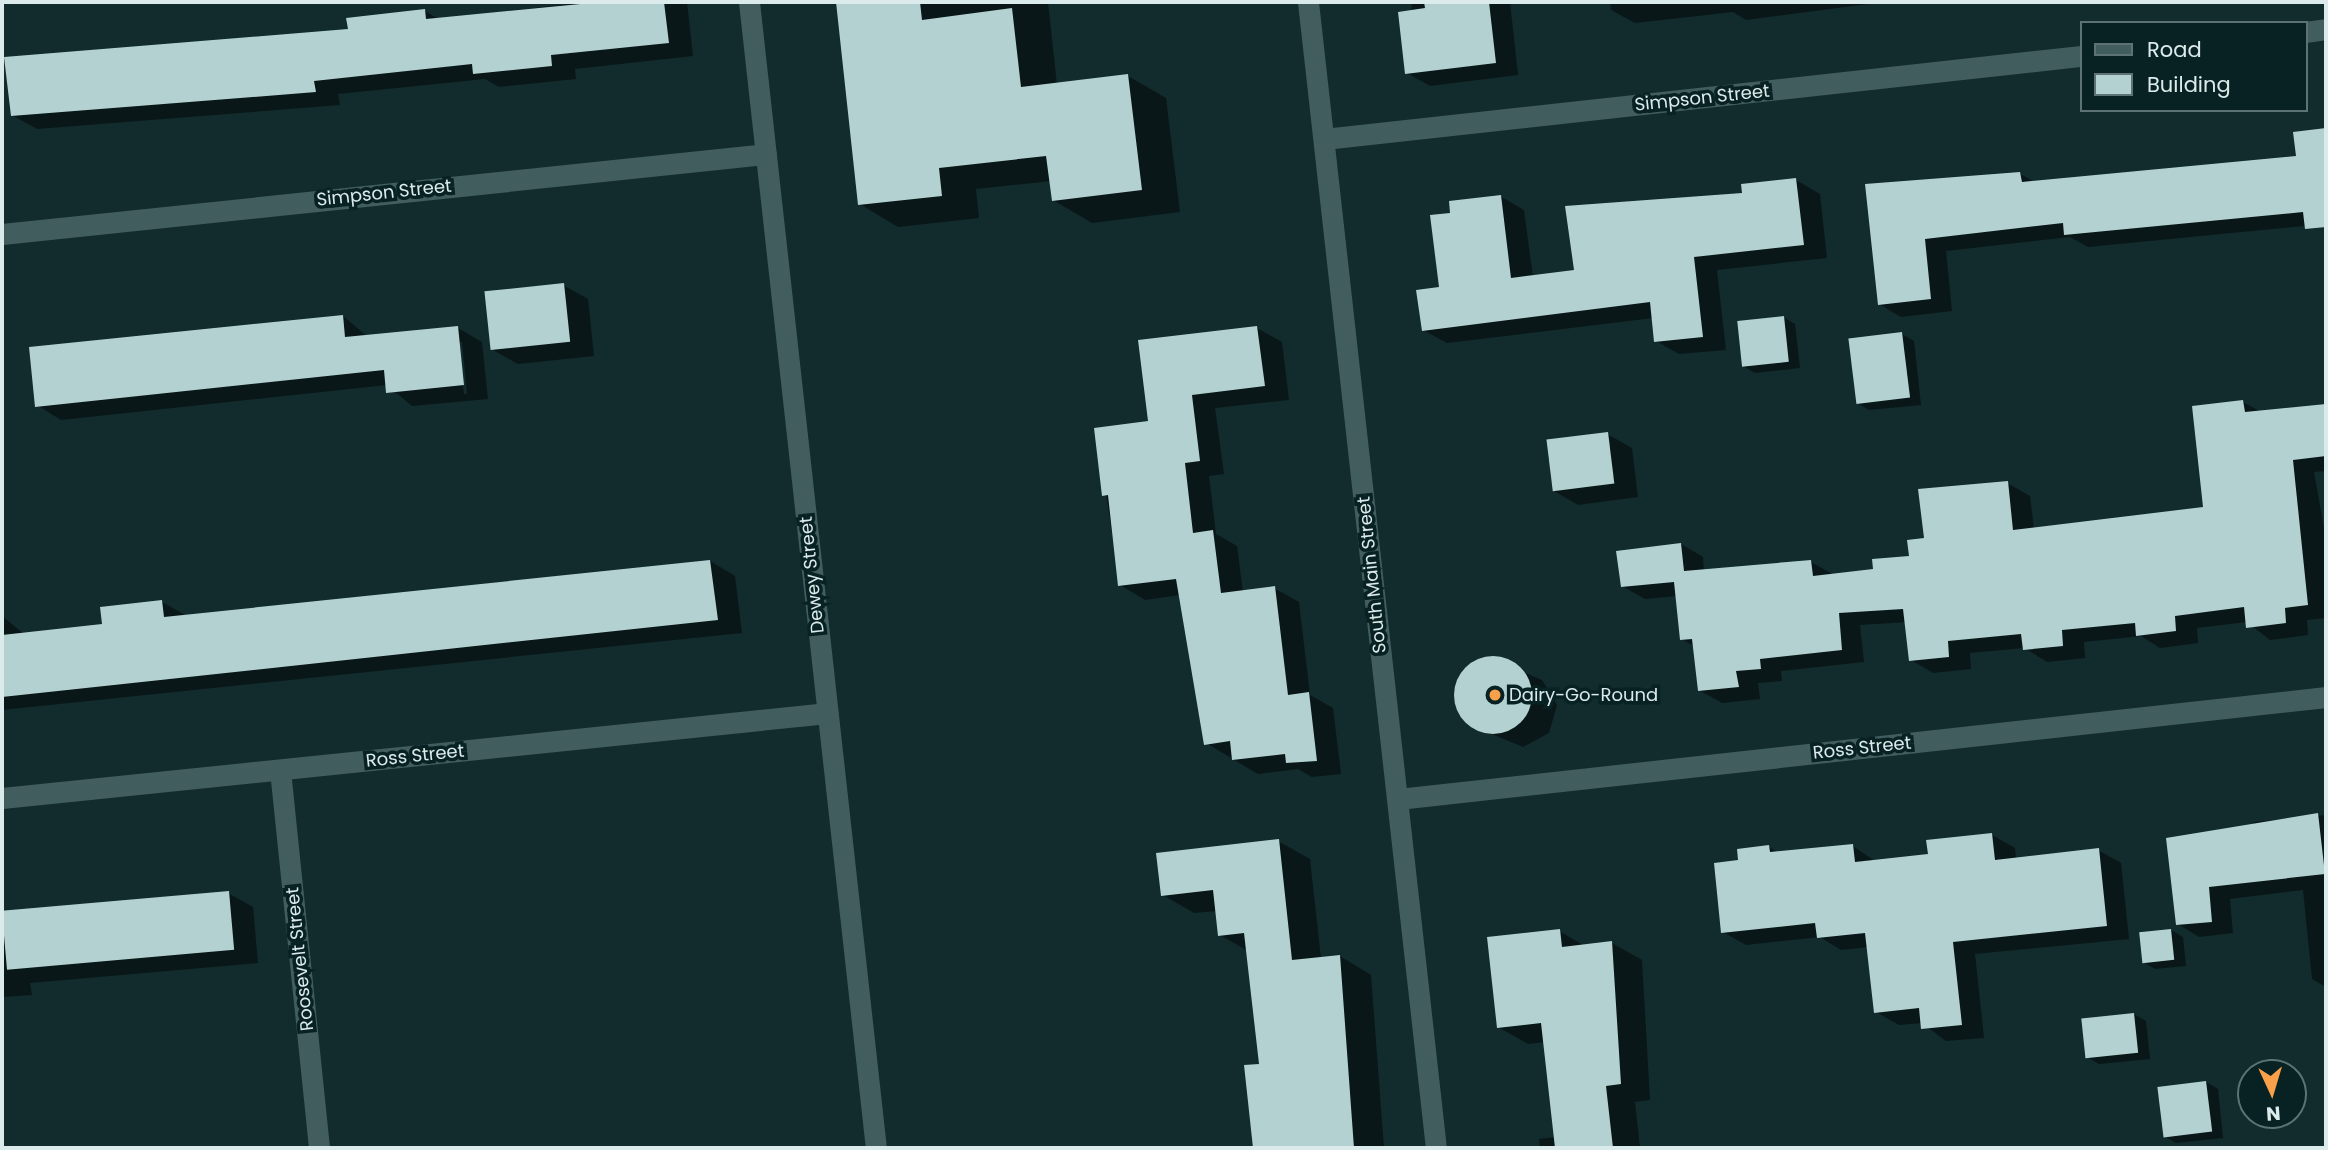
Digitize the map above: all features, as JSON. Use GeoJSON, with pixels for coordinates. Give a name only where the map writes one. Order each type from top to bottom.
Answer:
{"type":"FeatureCollection","features":[{"type":"Feature","properties":{"kind":"street","name":"Dewey Street"},"geometry":{"type":"LineString","coordinates":[[749,2],[876,1148]]}},
{"type":"Feature","properties":{"kind":"street","name":"South Main Street"},"geometry":{"type":"LineString","coordinates":[[1308,2],[1436,1148]]}},
{"type":"Feature","properties":{"kind":"street"},"geometry":{"type":"LineString","coordinates":[[2307,32],[2326,29]]}},
{"type":"Feature","properties":{"kind":"street","name":"Simpson Street"},"geometry":{"type":"LineString","coordinates":[[1324,139],[2080,56]]}},
{"type":"Feature","properties":{"kind":"street","name":"Simpson Street"},"geometry":{"type":"LineString","coordinates":[[2,234],[766,154]]}},
{"type":"Feature","properties":{"kind":"street","name":"Ross Street"},"geometry":{"type":"LineString","coordinates":[[1398,799],[2326,697]]}},
{"type":"Feature","properties":{"kind":"street","name":"Ross Street"},"geometry":{"type":"LineString","coordinates":[[2,798],[828,713]]}},
{"type":"Feature","properties":{"kind":"street","name":"Roosevelt Street"},"geometry":{"type":"LineString","coordinates":[[280,769],[319,1148]]}},
{"type":"Feature","properties":{"kind":"building"},"geometry":{"type":"Polygon","coordinates":[[[601,2],[664,2],[669,43],[551,55],[552,66],[473,74],[472,64],[314,81],[316,92],[11,116],[4,57],[348,29],[346,18],[425,9],[426,19],[601,2]]]}},
{"type":"Feature","properties":{"kind":"building"},"geometry":{"type":"Polygon","coordinates":[[[836,2],[920,2],[922,20],[1012,8],[1021,87],[1128,74],[1142,190],[1052,201],[1046,156],[939,168],[942,196],[858,205],[836,2]]]}},
{"type":"Feature","properties":{"kind":"building"},"geometry":{"type":"Polygon","coordinates":[[[1424,2],[1489,2],[1496,63],[1405,74],[1398,12],[1425,8],[1424,2]]]}},
{"type":"Feature","properties":{"kind":"building"},"geometry":{"type":"Polygon","coordinates":[[[2326,128],[2326,227],[2305,229],[2303,212],[2064,235],[2063,223],[1925,239],[1931,299],[1878,305],[1865,184],[2020,172],[2022,182],[2296,156],[2293,132],[2326,128]]]}},
{"type":"Feature","properties":{"kind":"building"},"geometry":{"type":"Polygon","coordinates":[[[1796,178],[1804,245],[1694,257],[1703,337],[1654,342],[1650,302],[1422,331],[1416,290],[1439,287],[1430,215],[1450,213],[1449,201],[1501,195],[1511,278],[1574,270],[1565,206],[1742,193],[1741,184],[1796,178]]]}},
{"type":"Feature","properties":{"kind":"building"},"geometry":{"type":"Polygon","coordinates":[[[564,283],[570,342],[491,350],[484,291],[564,283]]]}},
{"type":"Feature","properties":{"kind":"building"},"geometry":{"type":"Polygon","coordinates":[[[343,315],[345,337],[458,326],[464,385],[386,393],[384,370],[35,407],[29,347],[343,315]]]}},
{"type":"Feature","properties":{"kind":"building"},"geometry":{"type":"Polygon","coordinates":[[[1784,316],[1789,362],[1742,367],[1737,321],[1784,316]]]}},
{"type":"Feature","properties":{"kind":"building"},"geometry":{"type":"Polygon","coordinates":[[[1257,326],[1265,386],[1192,395],[1200,461],[1185,463],[1193,533],[1213,530],[1221,593],[1275,586],[1288,695],[1309,692],[1317,761],[1286,763],[1285,754],[1232,760],[1230,741],[1204,745],[1176,579],[1118,586],[1108,495],[1102,496],[1094,428],[1148,421],[1138,340],[1257,326]]]}},
{"type":"Feature","properties":{"kind":"building"},"geometry":{"type":"Polygon","coordinates":[[[1902,332],[1910,398],[1856,404],[1848,339],[1902,332]]]}},
{"type":"Feature","properties":{"kind":"building"},"geometry":{"type":"Polygon","coordinates":[[[2243,400],[2245,412],[2326,404],[2326,456],[2293,460],[2308,605],[2285,608],[2286,623],[2246,628],[2244,607],[2175,616],[2176,631],[2136,636],[2135,623],[2062,630],[2063,646],[2023,650],[2021,634],[1948,641],[1949,657],[1909,661],[1903,609],[1839,613],[1842,650],[1760,659],[1761,669],[1736,671],[1739,687],[1698,691],[1692,639],[1680,640],[1674,582],[1621,587],[1616,551],[1681,543],[1684,571],[1811,560],[1813,576],[1873,569],[1872,559],[1909,556],[1907,540],[1924,538],[1918,489],[2008,481],[2013,530],[2203,507],[2192,406],[2243,400]]]}},
{"type":"Feature","properties":{"kind":"building"},"geometry":{"type":"Polygon","coordinates":[[[1608,432],[1614,484],[1553,491],[1546,440],[1608,432]]]}},
{"type":"Feature","properties":{"kind":"building"},"geometry":{"type":"Polygon","coordinates":[[[710,560],[718,620],[2,697],[2,635],[102,624],[100,607],[162,600],[164,617],[710,560]]]}},
{"type":"Feature","properties":{"kind":"building"},"geometry":{"type":"Polygon","coordinates":[[[1493,656],[1508,659],[1521,667],[1529,680],[1532,695],[1529,710],[1521,723],[1508,731],[1493,734],[1478,731],[1465,723],[1457,710],[1454,695],[1457,680],[1465,667],[1478,659],[1493,656]]]}},
{"type":"Feature","properties":{"kind":"building"},"geometry":{"type":"Polygon","coordinates":[[[2318,813],[2325,874],[2209,887],[2212,922],[2176,925],[2166,838],[2318,813]]]}},
{"type":"Feature","properties":{"kind":"building"},"geometry":{"type":"Polygon","coordinates":[[[1992,833],[1995,860],[2099,848],[2107,926],[1953,942],[1962,1025],[1921,1029],[1919,1008],[1874,1013],[1865,933],[1817,938],[1815,923],[1721,933],[1714,863],[1738,860],[1737,849],[1769,845],[1770,852],[1853,844],[1855,862],[1928,854],[1926,840],[1992,833]]]}},
{"type":"Feature","properties":{"kind":"building"},"geometry":{"type":"Polygon","coordinates":[[[1279,839],[1292,960],[1340,955],[1354,1148],[1253,1148],[1244,1065],[1259,1064],[1244,933],[1218,936],[1213,890],[1161,896],[1156,853],[1279,839]]]}},
{"type":"Feature","properties":{"kind":"building"},"geometry":{"type":"Polygon","coordinates":[[[229,891],[234,950],[7,970],[2,911],[229,891]]]}},
{"type":"Feature","properties":{"kind":"building"},"geometry":{"type":"Polygon","coordinates":[[[1560,929],[1562,947],[1612,941],[1621,1084],[1606,1086],[1613,1148],[1555,1148],[1541,1023],[1497,1028],[1487,937],[1560,929]]]}},
{"type":"Feature","properties":{"kind":"building"},"geometry":{"type":"Polygon","coordinates":[[[2171,929],[2174,960],[2142,963],[2139,932],[2171,929]]]}},
{"type":"Feature","properties":{"kind":"building"},"geometry":{"type":"Polygon","coordinates":[[[2134,1013],[2138,1053],[2085,1058],[2081,1019],[2134,1013]]]}},
{"type":"Feature","properties":{"kind":"building"},"geometry":{"type":"Polygon","coordinates":[[[2206,1081],[2212,1132],[2164,1138],[2157,1087],[2206,1081]]]}},
{"type":"Feature","properties":{"kind":"place","name":"Dairy-Go-Round"},"geometry":{"type":"Point","coordinates":[1495,695]}}]}
